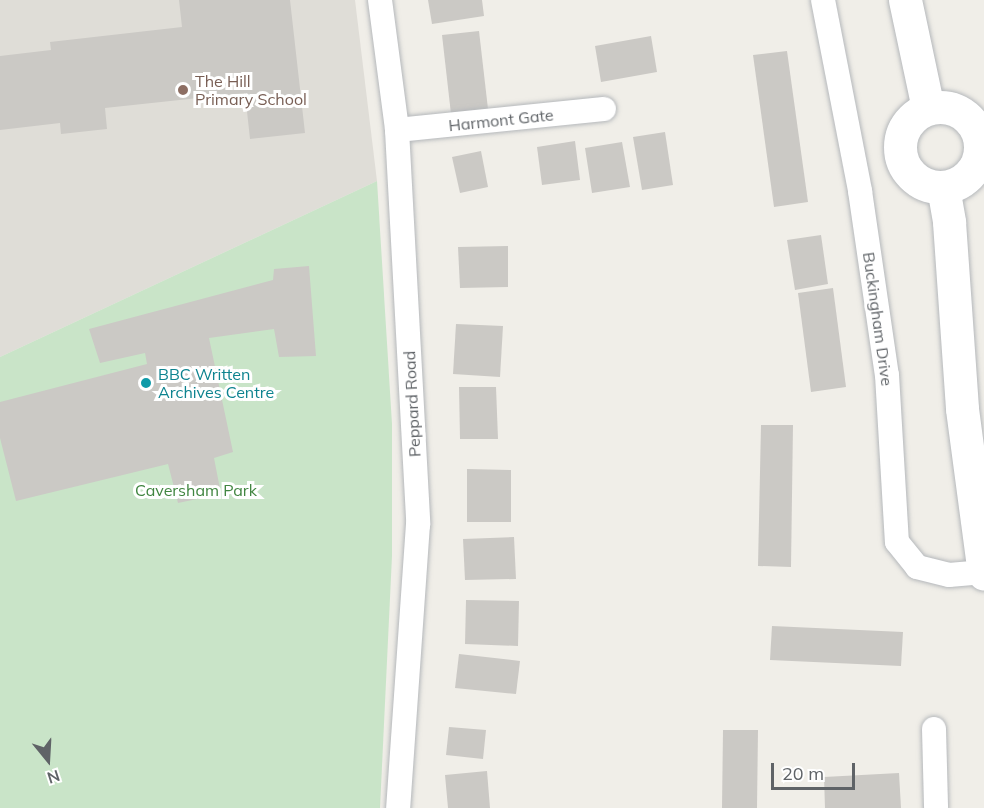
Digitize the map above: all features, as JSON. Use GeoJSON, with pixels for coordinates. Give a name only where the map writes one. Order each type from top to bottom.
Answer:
{"type":"FeatureCollection","features":[{"type":"Feature","properties":{"kind":"main road"},"geometry":{"type":"LineString","coordinates":[[905,0],[928,108]]}},
{"type":"Feature","properties":{"kind":"main road"},"geometry":{"type":"LineString","coordinates":[[928,108],[959,111],[976,127],[982,139],[981,152],[968,177],[943,187],[917,180],[902,157],[903,130],[911,119],[928,108]]}},
{"type":"Feature","properties":{"kind":"main road","name":"Buckingham Drive"},"geometry":{"type":"LineString","coordinates":[[943,187],[949,222],[962,409],[984,573]]}},
{"type":"Feature","properties":{"kind":"street","name":"Peppard Road"},"geometry":{"type":"LineString","coordinates":[[380,0],[398,130],[418,524],[398,808]]}},
{"type":"Feature","properties":{"kind":"street","name":"Buckingham Drive"},"geometry":{"type":"LineString","coordinates":[[823,0],[860,191],[887,375],[897,542],[916,567],[949,574],[984,573]]}},
{"type":"Feature","properties":{"kind":"street","name":"Harmont Gate"},"geometry":{"type":"LineString","coordinates":[[398,130],[604,110]]}},
{"type":"Feature","properties":{"kind":"street"},"geometry":{"type":"LineString","coordinates":[[934,729],[936,808]]}},
{"type":"Feature","properties":{"kind":"shaded area","name":"The Hill Primary School"},"geometry":{"type":"Polygon","coordinates":[[[0,0],[355,0],[377,181],[0,357],[0,0]]]}},
{"type":"Feature","properties":{"kind":"green space","name":"Caversham Park"},"geometry":{"type":"Polygon","coordinates":[[[377,181],[392,424],[392,556],[380,808],[0,808],[0,357],[377,181]]]}},
{"type":"Feature","properties":{"kind":"building"},"geometry":{"type":"Polygon","coordinates":[[[179,0],[290,0],[305,133],[250,139],[245,93],[105,108],[107,129],[61,134],[60,123],[0,130],[0,56],[51,50],[50,42],[182,27],[179,0]]]}},
{"type":"Feature","properties":{"kind":"building"},"geometry":{"type":"Polygon","coordinates":[[[428,0],[482,0],[484,16],[432,24],[428,0]]]}},
{"type":"Feature","properties":{"kind":"building"},"geometry":{"type":"Polygon","coordinates":[[[479,31],[488,109],[451,114],[442,35],[479,31]]]}},
{"type":"Feature","properties":{"kind":"building"},"geometry":{"type":"Polygon","coordinates":[[[651,36],[657,72],[601,82],[595,46],[651,36]]]}},
{"type":"Feature","properties":{"kind":"building"},"geometry":{"type":"Polygon","coordinates":[[[787,51],[808,202],[774,207],[753,55],[787,51]]]}},
{"type":"Feature","properties":{"kind":"building"},"geometry":{"type":"Polygon","coordinates":[[[665,132],[673,185],[642,190],[633,137],[665,132]]]}},
{"type":"Feature","properties":{"kind":"building"},"geometry":{"type":"Polygon","coordinates":[[[575,141],[580,180],[542,185],[537,147],[575,141]]]}},
{"type":"Feature","properties":{"kind":"building"},"geometry":{"type":"Polygon","coordinates":[[[622,142],[630,187],[592,193],[585,148],[622,142]]]}},
{"type":"Feature","properties":{"kind":"building"},"geometry":{"type":"Polygon","coordinates":[[[481,151],[488,187],[460,193],[452,157],[481,151]]]}},
{"type":"Feature","properties":{"kind":"building"},"geometry":{"type":"Polygon","coordinates":[[[821,235],[828,284],[795,290],[787,240],[821,235]]]}},
{"type":"Feature","properties":{"kind":"building"},"geometry":{"type":"Polygon","coordinates":[[[508,246],[508,287],[460,288],[458,247],[508,246]]]}},
{"type":"Feature","properties":{"kind":"building","name":"BBC Written Archives Centre"},"geometry":{"type":"Polygon","coordinates":[[[309,266],[316,356],[279,357],[274,329],[209,338],[233,452],[214,458],[221,494],[178,503],[168,464],[16,501],[0,438],[0,402],[147,364],[145,353],[100,363],[89,329],[273,280],[274,269],[309,266]]]}},
{"type":"Feature","properties":{"kind":"building"},"geometry":{"type":"Polygon","coordinates":[[[833,288],[846,387],[811,392],[798,293],[833,288]]]}},
{"type":"Feature","properties":{"kind":"building"},"geometry":{"type":"Polygon","coordinates":[[[456,324],[503,326],[500,377],[453,374],[456,324]]]}},
{"type":"Feature","properties":{"kind":"building"},"geometry":{"type":"Polygon","coordinates":[[[459,387],[496,387],[498,439],[460,439],[459,387]]]}},
{"type":"Feature","properties":{"kind":"building"},"geometry":{"type":"Polygon","coordinates":[[[761,425],[793,425],[791,567],[758,566],[761,425]]]}},
{"type":"Feature","properties":{"kind":"building"},"geometry":{"type":"Polygon","coordinates":[[[467,469],[511,470],[511,522],[467,522],[467,469]]]}},
{"type":"Feature","properties":{"kind":"building"},"geometry":{"type":"Polygon","coordinates":[[[514,537],[516,579],[465,580],[463,539],[514,537]]]}},
{"type":"Feature","properties":{"kind":"building"},"geometry":{"type":"Polygon","coordinates":[[[466,600],[519,601],[518,646],[465,644],[466,600]]]}},
{"type":"Feature","properties":{"kind":"building"},"geometry":{"type":"Polygon","coordinates":[[[772,626],[903,632],[901,666],[770,660],[772,626]]]}},
{"type":"Feature","properties":{"kind":"building"},"geometry":{"type":"Polygon","coordinates":[[[459,654],[520,661],[516,694],[455,688],[459,654]]]}},
{"type":"Feature","properties":{"kind":"building"},"geometry":{"type":"Polygon","coordinates":[[[449,727],[486,730],[483,759],[446,755],[449,727]]]}},
{"type":"Feature","properties":{"kind":"building"},"geometry":{"type":"Polygon","coordinates":[[[723,730],[758,730],[757,808],[722,808],[723,730]]]}},
{"type":"Feature","properties":{"kind":"building"},"geometry":{"type":"Polygon","coordinates":[[[487,771],[490,808],[448,808],[445,775],[487,771]]]}},
{"type":"Feature","properties":{"kind":"building"},"geometry":{"type":"Polygon","coordinates":[[[899,773],[901,808],[825,808],[824,777],[899,773]]]}},
{"type":"Feature","properties":{"kind":"place","name":"The Hill Primary School"},"geometry":{"type":"Point","coordinates":[183,90]}},
{"type":"Feature","properties":{"kind":"place","name":"BBC Written Archives Centre"},"geometry":{"type":"Point","coordinates":[146,383]}}]}
